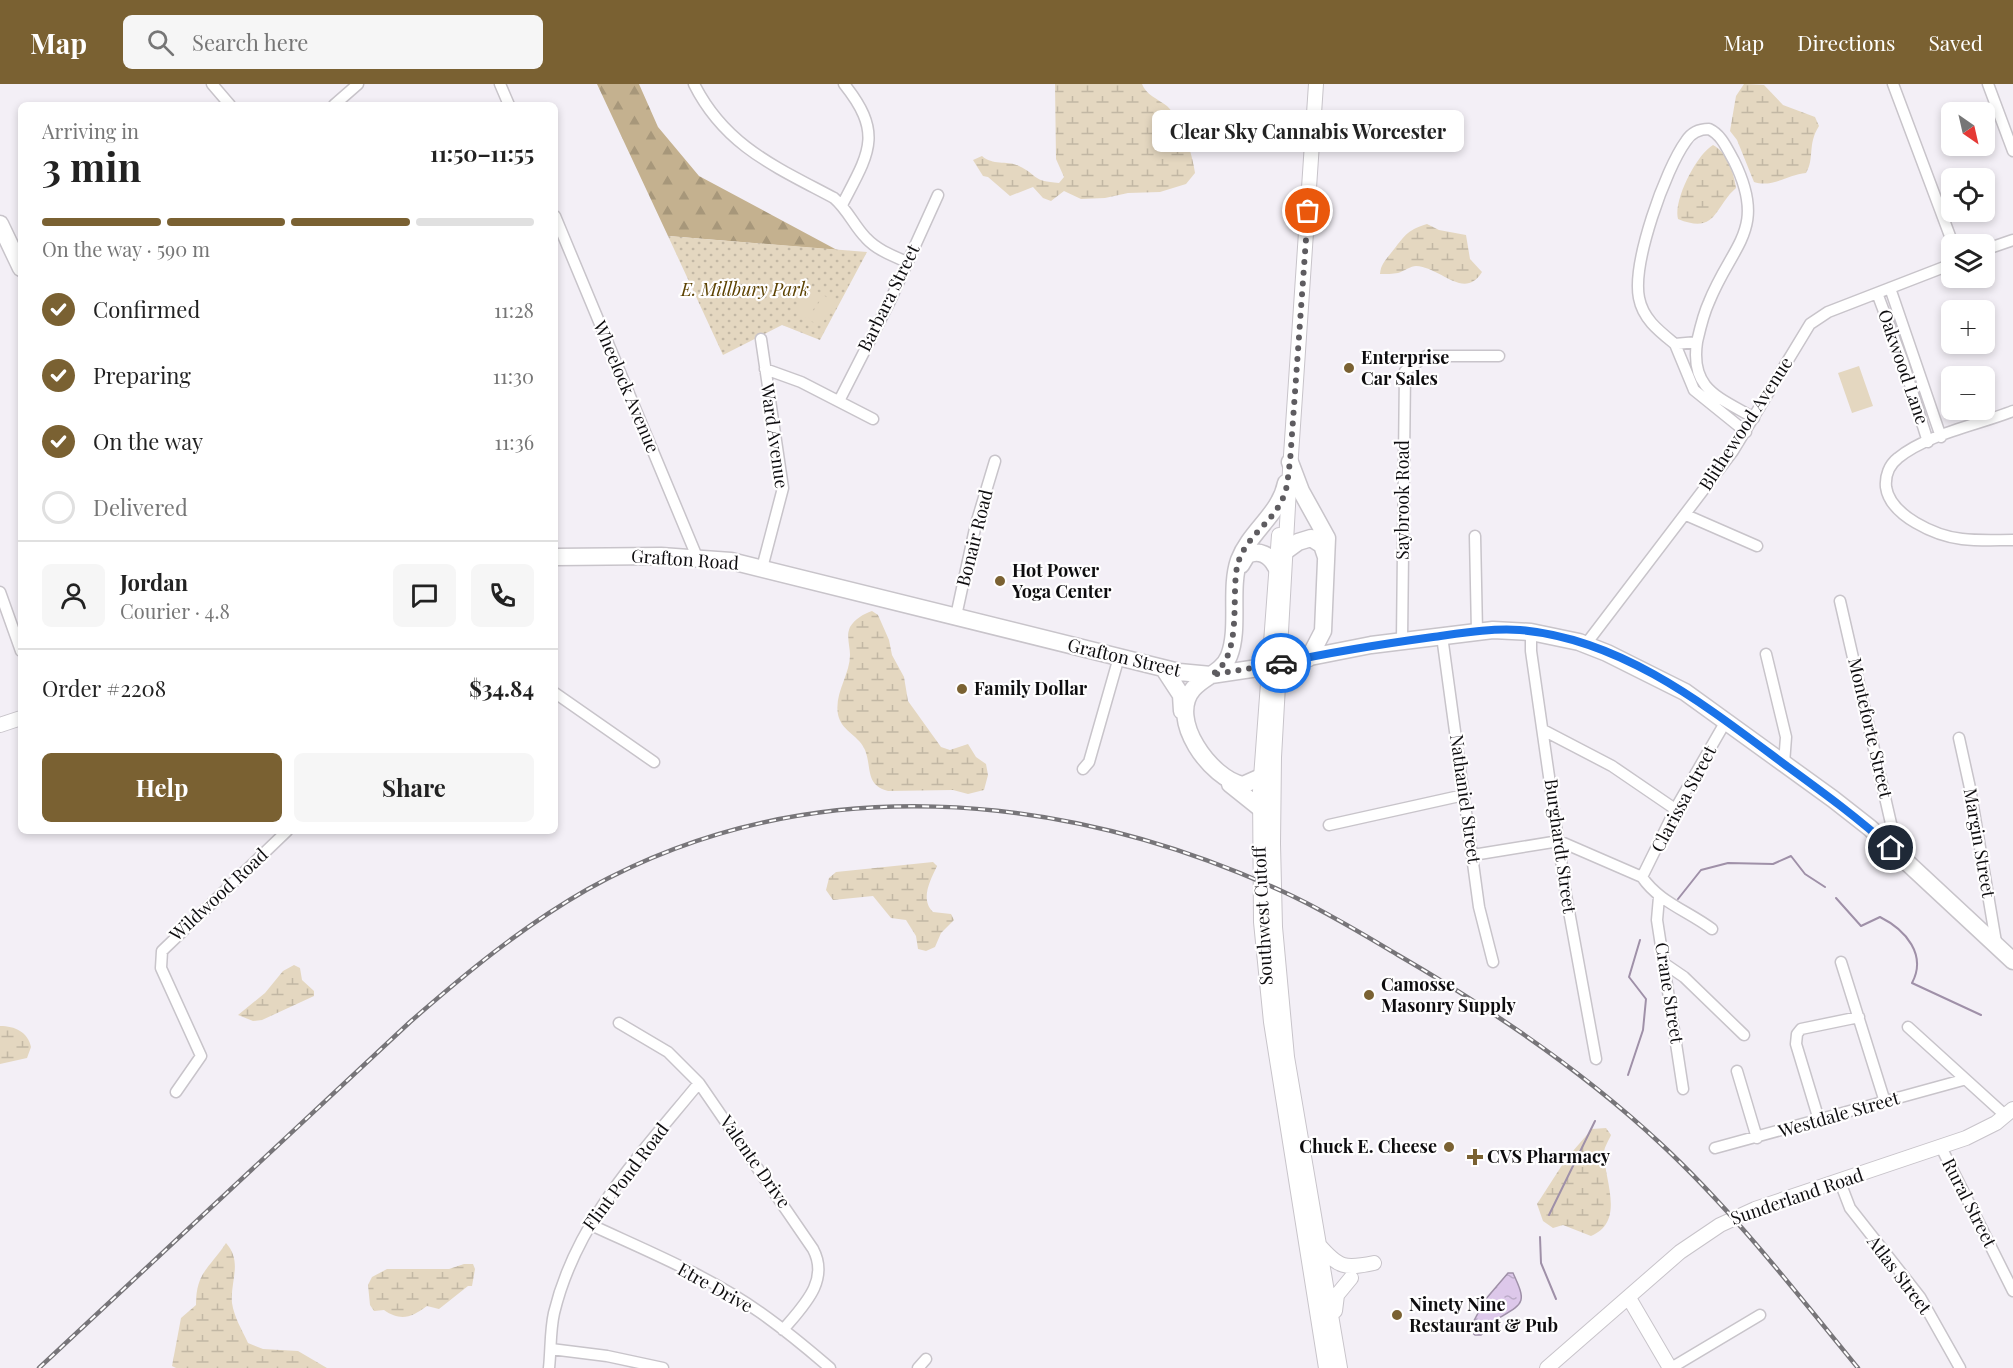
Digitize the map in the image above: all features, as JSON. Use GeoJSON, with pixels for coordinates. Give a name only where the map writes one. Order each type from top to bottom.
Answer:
{"type":"FeatureCollection","features":[{"type":"Feature","properties":{"kind":"highway"},"geometry":{"type":"LineString","coordinates":[[0,209],[18,242]]}},
{"type":"Feature","properties":{"kind":"highway"},"geometry":{"type":"LineString","coordinates":[[0,224],[18,262]]}},
{"type":"Feature","properties":{"kind":"highway"},"geometry":{"type":"LineString","coordinates":[[1290,462],[1298,483],[1327,538],[1323,631],[1328,641],[1341,651]]}},
{"type":"Feature","properties":{"kind":"highway"},"geometry":{"type":"LineString","coordinates":[[1261,777],[1243,785],[1232,781],[1211,767],[1194,741],[1185,714],[1186,702],[1192,689],[1223,666],[1232,647],[1235,584],[1240,558],[1285,490]]}},
{"type":"Feature","properties":{"kind":"highway"},"geometry":{"type":"LineString","coordinates":[[1287,550],[1298,542],[1311,538],[1322,545],[1326,557]]}},
{"type":"Feature","properties":{"kind":"highway"},"geometry":{"type":"LineString","coordinates":[[1252,669],[1234,651],[1241,567],[1247,555],[1255,552],[1270,558],[1276,567]]}},
{"type":"Feature","properties":{"kind":"highway","name":"Grafton Road"},"geometry":{"type":"LineString","coordinates":[[558,557],[697,557],[762,568],[812,580]]}},
{"type":"Feature","properties":{"kind":"highway","name":"Grafton Street"},"geometry":{"type":"LineString","coordinates":[[812,580],[1164,669],[1211,675],[1402,641],[1477,632],[1531,632],[1586,644],[1666,681],[1726,721],[1853,814],[2008,955]]}},
{"type":"Feature","properties":{"kind":"highway"},"geometry":{"type":"LineString","coordinates":[[1304,658],[1323,631]]}},
{"type":"Feature","properties":{"kind":"highway"},"geometry":{"type":"LineString","coordinates":[[1164,669],[1181,695],[1183,722],[1197,756],[1210,771],[1245,794],[1260,808]]}},
{"type":"Feature","properties":{"kind":"main road","name":"Southwest Cutoff"},"geometry":{"type":"LineString","coordinates":[[1316,84],[1290,462],[1273,798],[1275,927],[1287,1057],[1339,1363]]}},
{"type":"Feature","properties":{"kind":"main road","name":"Southwest Cutoff"},"geometry":{"type":"LineString","coordinates":[[1290,462],[1276,567],[1261,777],[1261,922],[1266,989],[1326,1368]]}},
{"type":"Feature","properties":{"kind":"main road"},"geometry":{"type":"LineString","coordinates":[[0,725],[18,719]]}},
{"type":"Feature","properties":{"kind":"main road","name":"Sunderland Road"},"geometry":{"type":"LineString","coordinates":[[1547,1368],[1680,1252],[1720,1224],[1755,1209],[1840,1182],[1983,1131],[2009,1112]]}},
{"type":"Feature","properties":{"kind":"main road"},"geometry":{"type":"LineString","coordinates":[[1319,1244],[1342,1266],[1374,1263]]}},
{"type":"Feature","properties":{"kind":"main road"},"geometry":{"type":"LineString","coordinates":[[1339,1363],[1335,1306],[1337,1294],[1351,1278]]}},
{"type":"Feature","properties":{"kind":"main road"},"geometry":{"type":"LineString","coordinates":[[1629,1298],[1671,1368]]}},
{"type":"Feature","properties":{"kind":"street"},"geometry":{"type":"LineString","coordinates":[[212,84],[227,102]]}},
{"type":"Feature","properties":{"kind":"street"},"geometry":{"type":"LineString","coordinates":[[337,102],[358,84]]}},
{"type":"Feature","properties":{"kind":"street"},"geometry":{"type":"LineString","coordinates":[[500,84],[508,102]]}},
{"type":"Feature","properties":{"kind":"street"},"geometry":{"type":"LineString","coordinates":[[693,84],[713,117],[731,136],[763,160],[842,205],[866,238],[886,253],[907,262]]}},
{"type":"Feature","properties":{"kind":"street"},"geometry":{"type":"LineString","coordinates":[[842,205],[868,150],[870,135],[865,114],[844,84]]}},
{"type":"Feature","properties":{"kind":"street"},"geometry":{"type":"LineString","coordinates":[[1893,84],[1949,234]]}},
{"type":"Feature","properties":{"kind":"street"},"geometry":{"type":"LineString","coordinates":[[1988,84],[2013,151]]}},
{"type":"Feature","properties":{"kind":"street"},"geometry":{"type":"LineString","coordinates":[[1746,432],[1694,390],[1675,344],[1656,328],[1644,313],[1639,297],[1638,276],[1658,199],[1678,154],[1690,136],[1700,130],[1709,129],[1723,141],[1738,170],[1747,196],[1748,215],[1743,239],[1709,301],[1697,342],[1695,365],[1707,388],[1754,418]]}},
{"type":"Feature","properties":{"kind":"street","name":"Barbara Street"},"geometry":{"type":"LineString","coordinates":[[839,401],[938,195]]}},
{"type":"Feature","properties":{"kind":"street","name":"Wheelock Avenue"},"geometry":{"type":"LineString","coordinates":[[558,223],[697,557]]}},
{"type":"Feature","properties":{"kind":"street"},"geometry":{"type":"LineString","coordinates":[[1995,246],[2013,240]]}},
{"type":"Feature","properties":{"kind":"street","name":"Blithewood Avenue"},"geometry":{"type":"LineString","coordinates":[[1586,644],[1611,608],[1686,515],[1746,432],[1810,324],[1828,312],[1941,268]]}},
{"type":"Feature","properties":{"kind":"street","name":"Oakwood Lane"},"geometry":{"type":"LineString","coordinates":[[1890,288],[1941,437]]}},
{"type":"Feature","properties":{"kind":"street","name":"Oakwood Lane"},"geometry":{"type":"LineString","coordinates":[[1877,293],[1903,362],[1928,442]]}},
{"type":"Feature","properties":{"kind":"street","name":"Ward Avenue"},"geometry":{"type":"LineString","coordinates":[[761,339],[783,488],[762,568]]}},
{"type":"Feature","properties":{"kind":"street"},"geometry":{"type":"LineString","coordinates":[[1675,344],[1697,342]]}},
{"type":"Feature","properties":{"kind":"street","name":"Saybrook Road"},"geometry":{"type":"LineString","coordinates":[[1402,641],[1405,371],[1413,363],[1434,355],[1499,356]]}},
{"type":"Feature","properties":{"kind":"street"},"geometry":{"type":"LineString","coordinates":[[765,369],[801,382],[873,419]]}},
{"type":"Feature","properties":{"kind":"street","name":"Oakwood Lane"},"geometry":{"type":"LineString","coordinates":[[2013,411],[1928,442],[1898,458],[1887,474],[1888,494],[1898,510],[1919,523],[1955,538],[2013,540]]}},
{"type":"Feature","properties":{"kind":"street","name":"Bonair Road"},"geometry":{"type":"LineString","coordinates":[[956,616],[976,525],[995,461]]}},
{"type":"Feature","properties":{"kind":"street"},"geometry":{"type":"LineString","coordinates":[[1686,515],[1757,546]]}},
{"type":"Feature","properties":{"kind":"street"},"geometry":{"type":"LineString","coordinates":[[1475,536],[1477,632]]}},
{"type":"Feature","properties":{"kind":"street"},"geometry":{"type":"LineString","coordinates":[[0,592],[18,643]]}},
{"type":"Feature","properties":{"kind":"street","name":"Monteforte Street"},"geometry":{"type":"LineString","coordinates":[[1840,601],[1898,854]]}},
{"type":"Feature","properties":{"kind":"street","name":"Burghardt Street"},"geometry":{"type":"LineString","coordinates":[[1531,632],[1531,651],[1566,895],[1596,1059]]}},
{"type":"Feature","properties":{"kind":"street","name":"Nathaniel Street"},"geometry":{"type":"LineString","coordinates":[[1442,636],[1479,908],[1493,962]]}},
{"type":"Feature","properties":{"kind":"street"},"geometry":{"type":"LineString","coordinates":[[1766,654],[1786,737],[1784,764]]}},
{"type":"Feature","properties":{"kind":"street"},"geometry":{"type":"LineString","coordinates":[[1083,769],[1089,762],[1119,657]]}},
{"type":"Feature","properties":{"kind":"street"},"geometry":{"type":"LineString","coordinates":[[558,695],[654,762]]}},
{"type":"Feature","properties":{"kind":"street","name":"Clarissa Street"},"geometry":{"type":"LineString","coordinates":[[1642,877],[1676,809],[1726,721]]}},
{"type":"Feature","properties":{"kind":"street"},"geometry":{"type":"LineString","coordinates":[[1543,730],[1612,766],[1676,809]]}},
{"type":"Feature","properties":{"kind":"street","name":"Margin Street"},"geometry":{"type":"LineString","coordinates":[[1959,738],[2008,955]]}},
{"type":"Feature","properties":{"kind":"street"},"geometry":{"type":"LineString","coordinates":[[1329,825],[1464,795]]}},
{"type":"Feature","properties":{"kind":"street","name":"Wildwood Road"},"geometry":{"type":"LineString","coordinates":[[176,1092],[201,1056],[160,968],[162,951],[284,834]]}},
{"type":"Feature","properties":{"kind":"street"},"geometry":{"type":"LineString","coordinates":[[1473,855],[1559,842],[1642,877],[1650,890],[1659,897],[1691,913],[1712,929]]}},
{"type":"Feature","properties":{"kind":"street","name":"Crane Street"},"geometry":{"type":"LineString","coordinates":[[1659,897],[1657,920],[1683,1089]]}},
{"type":"Feature","properties":{"kind":"street"},"geometry":{"type":"LineString","coordinates":[[1841,962],[1885,1102]]}},
{"type":"Feature","properties":{"kind":"street"},"geometry":{"type":"LineString","coordinates":[[1665,964],[1684,977],[1744,1035]]}},
{"type":"Feature","properties":{"kind":"street"},"geometry":{"type":"LineString","coordinates":[[1819,1120],[1796,1044],[1797,1034],[1801,1029],[1859,1017]]}},
{"type":"Feature","properties":{"kind":"street","name":"Valente Drive"},"geometry":{"type":"LineString","coordinates":[[619,1023],[668,1052],[699,1083],[806,1236],[819,1262],[819,1272],[813,1292],[783,1329]]}},
{"type":"Feature","properties":{"kind":"street"},"geometry":{"type":"LineString","coordinates":[[1908,1027],[1963,1080],[2009,1112]]}},
{"type":"Feature","properties":{"kind":"street"},"geometry":{"type":"LineString","coordinates":[[1737,1071],[1757,1138]]}},
{"type":"Feature","properties":{"kind":"street","name":"Westdale Street"},"geometry":{"type":"LineString","coordinates":[[1715,1148],[1963,1080]]}},
{"type":"Feature","properties":{"kind":"street","name":"Flint Pond Road"},"geometry":{"type":"LineString","coordinates":[[549,1368],[554,1316],[560,1292],[567,1269],[589,1224],[637,1158],[699,1083]]}},
{"type":"Feature","properties":{"kind":"street","name":"Rural Street"},"geometry":{"type":"LineString","coordinates":[[1941,1147],[2013,1291]]}},
{"type":"Feature","properties":{"kind":"street","name":"Atlas Street"},"geometry":{"type":"LineString","coordinates":[[1840,1182],[1850,1208],[1920,1297],[1960,1368]]}},
{"type":"Feature","properties":{"kind":"street","name":"Etre Drive"},"geometry":{"type":"LineString","coordinates":[[589,1224],[718,1288],[783,1329],[830,1368]]}},
{"type":"Feature","properties":{"kind":"street"},"geometry":{"type":"LineString","coordinates":[[1671,1368],[1760,1315]]}},
{"type":"Feature","properties":{"kind":"street"},"geometry":{"type":"LineString","coordinates":[[551,1349],[607,1356],[663,1368]]}},
{"type":"Feature","properties":{"kind":"street","name":"Flint Pond Road"},"geometry":{"type":"LineString","coordinates":[[541,1368],[551,1349]]}},
{"type":"Feature","properties":{"kind":"green space"},"geometry":{"type":"Polygon","coordinates":[[[597,84],[639,84],[658,127],[699,176],[837,250],[668,236],[597,84]]]}},
{"type":"Feature","properties":{"kind":"green space"},"geometry":{"type":"Polygon","coordinates":[[[1055,84],[1142,84],[1149,94],[1167,106],[1177,119],[1189,147],[1195,173],[1186,184],[1160,192],[1128,193],[1105,198],[1081,199],[1064,191],[1051,201],[1043,198],[1033,187],[1010,196],[988,177],[983,176],[973,160],[982,156],[991,161],[1014,164],[1040,179],[1059,183],[1064,177],[1056,159],[1055,84]]]}},
{"type":"Feature","properties":{"kind":"green space"},"geometry":{"type":"Polygon","coordinates":[[[1744,84],[1764,85],[1783,105],[1815,117],[1819,126],[1813,139],[1806,173],[1773,182],[1754,182],[1737,140],[1730,131],[1736,96],[1744,84]]]}},
{"type":"Feature","properties":{"kind":"green space"},"geometry":{"type":"Polygon","coordinates":[[[1713,145],[1729,163],[1736,188],[1708,221],[1700,224],[1678,219],[1679,201],[1688,178],[1700,158],[1713,145]]]}},
{"type":"Feature","properties":{"kind":"green space"},"geometry":{"type":"Polygon","coordinates":[[[1427,224],[1439,230],[1466,235],[1470,259],[1482,272],[1475,280],[1460,283],[1434,271],[1416,266],[1398,273],[1380,274],[1384,263],[1403,238],[1414,229],[1427,224]]]}},
{"type":"Feature","properties":{"kind":"green space","name":"E. Millbury Park"},"geometry":{"type":"Polygon","coordinates":[[[668,236],[867,252],[820,340],[782,325],[723,355],[668,236]]]}},
{"type":"Feature","properties":{"kind":"green space"},"geometry":{"type":"Polygon","coordinates":[[[809,287],[822,294],[808,319],[795,311],[809,287]]]}},
{"type":"Feature","properties":{"kind":"green space"},"geometry":{"type":"Polygon","coordinates":[[[823,295],[835,302],[821,326],[809,320],[823,295]]]}},
{"type":"Feature","properties":{"kind":"green space"},"geometry":{"type":"Polygon","coordinates":[[[1859,366],[1873,406],[1852,413],[1838,373],[1859,366]]]}},
{"type":"Feature","properties":{"kind":"green space"},"geometry":{"type":"Polygon","coordinates":[[[872,611],[878,615],[889,640],[892,655],[904,677],[908,701],[941,747],[950,750],[968,744],[976,757],[986,764],[988,775],[984,790],[968,794],[953,790],[888,791],[876,785],[872,780],[863,745],[841,723],[837,710],[839,694],[849,663],[848,634],[850,627],[860,617],[872,611]]]}},
{"type":"Feature","properties":{"kind":"green space"},"geometry":{"type":"Polygon","coordinates":[[[933,862],[937,866],[927,890],[929,907],[933,912],[951,914],[954,920],[941,933],[935,947],[926,951],[918,949],[916,936],[906,920],[891,918],[873,896],[833,900],[826,890],[829,878],[836,872],[933,862]]]}},
{"type":"Feature","properties":{"kind":"green space"},"geometry":{"type":"Polygon","coordinates":[[[294,965],[300,968],[302,980],[314,991],[314,996],[262,1020],[253,1021],[238,1015],[265,993],[283,971],[294,965]]]}},
{"type":"Feature","properties":{"kind":"green space"},"geometry":{"type":"Polygon","coordinates":[[[0,1026],[16,1029],[27,1037],[31,1047],[27,1058],[0,1064],[0,1026]]]}},
{"type":"Feature","properties":{"kind":"green space"},"geometry":{"type":"Polygon","coordinates":[[[1606,1128],[1611,1135],[1604,1153],[1611,1199],[1608,1221],[1602,1229],[1591,1236],[1563,1225],[1553,1228],[1543,1221],[1537,1204],[1566,1159],[1592,1129],[1606,1128]]]}},
{"type":"Feature","properties":{"kind":"green space"},"geometry":{"type":"Polygon","coordinates":[[[226,1243],[234,1257],[235,1265],[233,1308],[248,1343],[263,1349],[298,1351],[327,1368],[176,1368],[172,1366],[181,1318],[196,1305],[201,1278],[226,1243]]]}},
{"type":"Feature","properties":{"kind":"green space"},"geometry":{"type":"Polygon","coordinates":[[[464,1264],[473,1264],[475,1269],[472,1286],[468,1286],[439,1309],[427,1306],[416,1313],[401,1317],[384,1310],[374,1311],[370,1305],[368,1285],[372,1277],[387,1269],[449,1269],[464,1264]]]}},
{"type":"Feature","properties":{"kind":"water"},"geometry":{"type":"Polygon","coordinates":[[[1508,1273],[1513,1273],[1521,1301],[1481,1335],[1475,1335],[1469,1330],[1485,1300],[1508,1273]]]}},
{"type":"Feature","properties":{"kind":"waterway"},"geometry":{"type":"LineString","coordinates":[[1678,899],[1701,870],[1728,863],[1773,864],[1791,856],[1805,874],[1825,887]]}},
{"type":"Feature","properties":{"kind":"waterway"},"geometry":{"type":"LineString","coordinates":[[1836,898],[1861,926],[1880,917],[1906,936],[1915,953],[1917,963],[1912,983],[1981,1015]]}},
{"type":"Feature","properties":{"kind":"waterway"},"geometry":{"type":"LineString","coordinates":[[1628,1075],[1643,1030],[1646,999],[1629,977],[1640,940]]}},
{"type":"Feature","properties":{"kind":"waterway"},"geometry":{"type":"LineString","coordinates":[[1549,1215],[1595,1121]]}},
{"type":"Feature","properties":{"kind":"waterway"},"geometry":{"type":"LineString","coordinates":[[1540,1237],[1541,1263],[1556,1299]]}},
{"type":"Feature","properties":{"kind":"railway"},"geometry":{"type":"LineString","coordinates":[[39,1368],[410,1022],[496,951],[564,903],[588,889],[672,850],[759,824],[847,809],[936,807],[1025,814],[1114,832],[1201,858],[1300,900],[1343,922],[1433,976],[1501,1019],[1568,1066],[1661,1144],[1739,1224],[1858,1368]]}},
{"type":"Feature","properties":{"kind":"way so far"},"geometry":{"type":"LineString","coordinates":[[1281,663],[1211,675],[1223,666],[1232,647],[1235,584],[1240,558],[1256,532],[1284,497],[1290,462],[1308,211]]}},
{"type":"Feature","properties":{"kind":"place","name":"Clear Sky Cannabis Worcester"},"geometry":{"type":"Point","coordinates":[1308,211]}},
{"type":"Feature","properties":{"kind":"place","name":"Enterprise Car Sales"},"geometry":{"type":"Point","coordinates":[1349,368]}},
{"type":"Feature","properties":{"kind":"place","name":"Hot Power Yoga Center"},"geometry":{"type":"Point","coordinates":[1000,581]}},
{"type":"Feature","properties":{"kind":"place","name":"Family Dollar"},"geometry":{"type":"Point","coordinates":[962,689]}},
{"type":"Feature","properties":{"kind":"place","name":"Camosse Masonry Supply"},"geometry":{"type":"Point","coordinates":[1369,995]}},
{"type":"Feature","properties":{"kind":"place","name":"Chuck E. Cheese"},"geometry":{"type":"Point","coordinates":[1449,1147]}},
{"type":"Feature","properties":{"kind":"place","name":"CVS Pharmacy"},"geometry":{"type":"Point","coordinates":[1475,1157]}},
{"type":"Feature","properties":{"kind":"place","name":"Ninety Nine Restaurant & Pub"},"geometry":{"type":"Point","coordinates":[1397,1315]}},
{"type":"Feature","properties":{"kind":"route"},"geometry":{"type":"LineString","coordinates":[[1281,663],[1375,645],[1493,630],[1517,630],[1580,642],[1660,677],[1685,692],[1833,799],[1891,848]]}}]}
